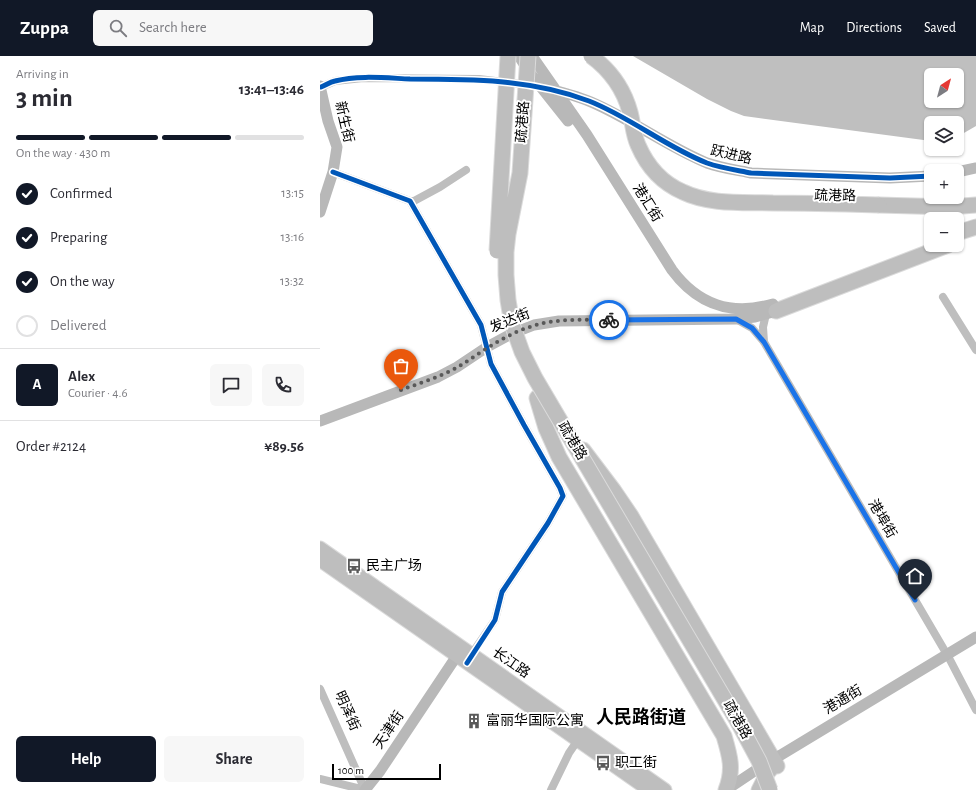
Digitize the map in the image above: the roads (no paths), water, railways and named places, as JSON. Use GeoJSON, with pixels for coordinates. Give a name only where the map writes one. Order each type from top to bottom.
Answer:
{"type":"FeatureCollection","features":[{"type":"Feature","properties":{"kind":"highway","name":"疏港路"},"geometry":{"type":"LineString","coordinates":[[508,56],[497,253],[498,289],[503,326],[515,356],[537,398],[731,726],[742,746],[759,790]]}},
{"type":"Feature","properties":{"kind":"highway","name":"疏港路"},"geometry":{"type":"LineString","coordinates":[[528,56],[520,173],[506,252],[508,300],[512,324],[522,352],[535,378],[742,729],[759,761],[770,790]]}},
{"type":"Feature","properties":{"kind":"highway"},"geometry":{"type":"LineString","coordinates":[[591,56],[604,66],[619,86],[626,99],[635,140],[646,161],[654,172],[673,188],[696,197],[723,202],[879,201]]}},
{"type":"Feature","properties":{"kind":"highway","name":"疏港路"},"geometry":{"type":"LineString","coordinates":[[604,56],[618,70],[634,97],[644,138],[653,157],[669,174],[688,186],[704,191],[724,194],[879,201],[950,206],[976,205]]}},
{"type":"Feature","properties":{"kind":"highway","name":"疏港路"},"geometry":{"type":"LineString","coordinates":[[879,201],[976,197]]}},
{"type":"Feature","properties":{"kind":"highway"},"geometry":{"type":"LineString","coordinates":[[964,231],[976,228]]}},
{"type":"Feature","properties":{"kind":"highway"},"geometry":{"type":"LineString","coordinates":[[964,240],[976,237]]}},
{"type":"Feature","properties":{"kind":"highway"},"geometry":{"type":"LineString","coordinates":[[772,310],[924,245]]}},
{"type":"Feature","properties":{"kind":"highway"},"geometry":{"type":"LineString","coordinates":[[772,310],[929,252]]}},
{"type":"Feature","properties":{"kind":"highway"},"geometry":{"type":"LineString","coordinates":[[537,398],[546,428],[559,457],[724,736],[731,767],[731,779],[726,790]]}},
{"type":"Feature","properties":{"kind":"highway"},"geometry":{"type":"LineString","coordinates":[[562,422],[600,471],[631,516],[714,659],[773,765]]}},
{"type":"Feature","properties":{"kind":"main road","name":"长江路"},"geometry":{"type":"LineString","coordinates":[[320,548],[464,655]]}},
{"type":"Feature","properties":{"kind":"main road","name":"长江路"},"geometry":{"type":"LineString","coordinates":[[320,560],[464,655],[580,736],[665,790]]}},
{"type":"Feature","properties":{"kind":"main road","name":"长江路"},"geometry":{"type":"LineString","coordinates":[[580,736],[648,790]]}},
{"type":"Feature","properties":{"kind":"main road"},"geometry":{"type":"LineString","coordinates":[[759,790],[764,778],[773,765]]}},
{"type":"Feature","properties":{"kind":"street","name":"港汇街"},"geometry":{"type":"LineString","coordinates":[[519,56],[529,72],[580,138],[666,275],[677,288],[691,300],[703,307],[717,312],[734,309],[772,310]]}},
{"type":"Feature","properties":{"kind":"street","name":"港汇街"},"geometry":{"type":"LineString","coordinates":[[532,56],[587,135],[676,276],[692,292],[705,300],[717,312]]}},
{"type":"Feature","properties":{"kind":"street"},"geometry":{"type":"LineString","coordinates":[[320,86],[335,81],[363,78],[479,79],[541,87]]}},
{"type":"Feature","properties":{"kind":"street","name":"新生街"},"geometry":{"type":"LineString","coordinates":[[320,86],[328,121],[337,148],[333,172],[320,212]]}},
{"type":"Feature","properties":{"kind":"street","name":"跃进路"},"geometry":{"type":"LineString","coordinates":[[541,87],[590,101],[707,163],[729,169],[751,173],[890,178],[924,176]]}},
{"type":"Feature","properties":{"kind":"street"},"geometry":{"type":"LineString","coordinates":[[964,171],[976,168]]}},
{"type":"Feature","properties":{"kind":"street"},"geometry":{"type":"LineString","coordinates":[[333,172],[410,201],[414,201],[440,187],[466,170]]}},
{"type":"Feature","properties":{"kind":"street"},"geometry":{"type":"LineString","coordinates":[[410,201],[481,325],[491,364],[563,496],[548,523],[502,592],[495,620],[464,655]]}},
{"type":"Feature","properties":{"kind":"street"},"geometry":{"type":"LineString","coordinates":[[943,297],[976,350]]}},
{"type":"Feature","properties":{"kind":"street"},"geometry":{"type":"LineString","coordinates":[[764,342],[763,327],[772,310]]}},
{"type":"Feature","properties":{"kind":"street","name":"发达街"},"geometry":{"type":"LineString","coordinates":[[320,421],[438,377],[457,367],[487,347],[511,334],[534,325],[559,321],[717,312],[736,319],[772,310]]}},
{"type":"Feature","properties":{"kind":"street","name":"港埠街"},"geometry":{"type":"LineString","coordinates":[[736,319],[752,328],[764,342],[948,658],[976,710]]}},
{"type":"Feature","properties":{"kind":"street","name":"港通街"},"geometry":{"type":"LineString","coordinates":[[726,790],[773,765],[948,658],[976,637]]}},
{"type":"Feature","properties":{"kind":"street","name":"港通街"},"geometry":{"type":"LineString","coordinates":[[948,658],[976,645]]}},
{"type":"Feature","properties":{"kind":"street","name":"天津街"},"geometry":{"type":"LineString","coordinates":[[365,790],[464,655]]}},
{"type":"Feature","properties":{"kind":"street","name":"明泽街"},"geometry":{"type":"LineString","coordinates":[[320,689],[365,790]]}},
{"type":"Feature","properties":{"kind":"street"},"geometry":{"type":"LineString","coordinates":[[551,790],[563,765],[580,736]]}},
{"type":"Feature","properties":{"kind":"street","name":"港通街"},"geometry":{"type":"LineString","coordinates":[[739,790],[773,765]]}},
{"type":"Feature","properties":{"kind":"street"},"geometry":{"type":"LineString","coordinates":[[320,779],[365,790]]}},
{"type":"Feature","properties":{"kind":"place","name":"民主广场"},"geometry":{"type":"Point","coordinates":[354,566]}},
{"type":"Feature","properties":{"kind":"place","name":"富丽华国际公寓"},"geometry":{"type":"Point","coordinates":[474,721]}},
{"type":"Feature","properties":{"kind":"place","name":"职工街"},"geometry":{"type":"Point","coordinates":[603,763]}},
{"type":"Feature","properties":{"kind":"district","name":"人民路街道"},"geometry":{"type":"Point","coordinates":[641,718]}}]}
